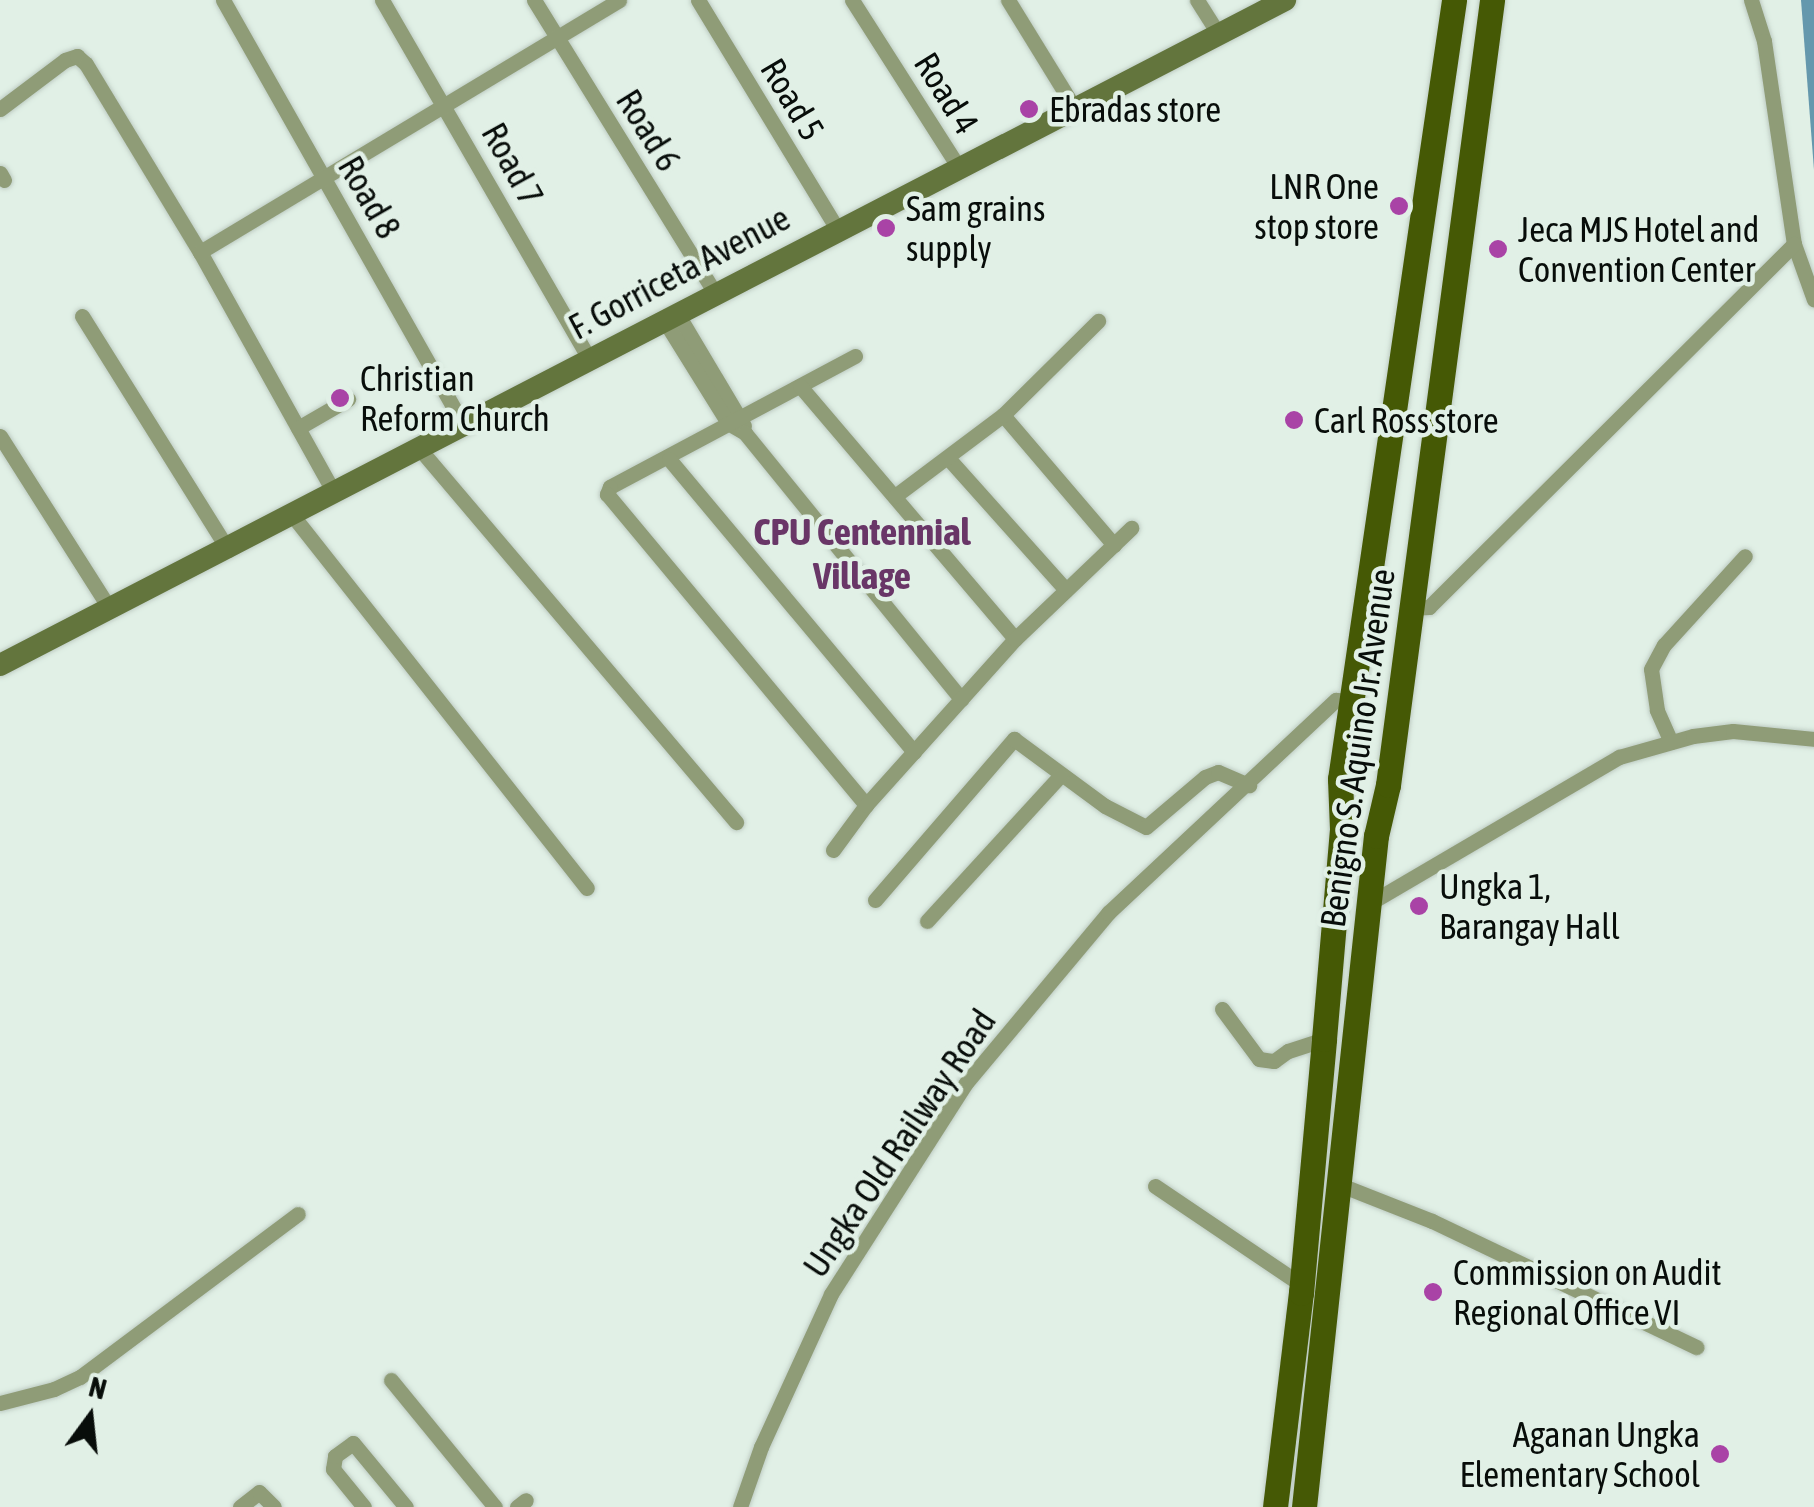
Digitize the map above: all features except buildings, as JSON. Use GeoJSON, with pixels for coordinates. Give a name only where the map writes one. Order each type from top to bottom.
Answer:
{"type":"FeatureCollection","features":[{"type":"Feature","properties":{"kind":"main road","name":"F. Gorriceta Avenue"},"geometry":{"type":"LineString","coordinates":[[0,665],[294,516],[334,491],[714,292],[1285,0]]}},
{"type":"Feature","properties":{"kind":"main road","name":"Benigno S. Aquino Jr. Avenue"},"geometry":{"type":"LineString","coordinates":[[1304,1507],[1310,1292],[1324,1039],[1342,829],[1340,778],[1454,0]]}},
{"type":"Feature","properties":{"kind":"main road","name":"Benigno S. Aquino Jr. Avenue"},"geometry":{"type":"LineString","coordinates":[[1275,1507],[1310,1292],[1338,1184],[1370,904],[1492,0]]}},
{"type":"Feature","properties":{"kind":"main road"},"geometry":{"type":"LineString","coordinates":[[1416,256],[1421,270],[1435,282],[1452,276],[1458,264]]}},
{"type":"Feature","properties":{"kind":"main road"},"geometry":{"type":"LineString","coordinates":[[1335,900],[1370,904]]}},
{"type":"Feature","properties":{"kind":"street","name":"Road 8"},"geometry":{"type":"LineString","coordinates":[[222,0],[464,424]]}},
{"type":"Feature","properties":{"kind":"street","name":"Road 7"},"geometry":{"type":"LineString","coordinates":[[382,0],[589,359]]}},
{"type":"Feature","properties":{"kind":"street","name":"Road 6"},"geometry":{"type":"LineString","coordinates":[[534,0],[714,292]]}},
{"type":"Feature","properties":{"kind":"street"},"geometry":{"type":"LineString","coordinates":[[200,252],[326,180],[619,0]]}},
{"type":"Feature","properties":{"kind":"street","name":"Road 5"},"geometry":{"type":"LineString","coordinates":[[698,0],[837,229]]}},
{"type":"Feature","properties":{"kind":"street","name":"Road 4"},"geometry":{"type":"LineString","coordinates":[[852,0],[959,168]]}},
{"type":"Feature","properties":{"kind":"street"},"geometry":{"type":"LineString","coordinates":[[1008,0],[1075,108]]}},
{"type":"Feature","properties":{"kind":"street"},"geometry":{"type":"LineString","coordinates":[[1197,0],[1219,35]]}},
{"type":"Feature","properties":{"kind":"street"},"geometry":{"type":"LineString","coordinates":[[1752,0],[1764,41],[1794,244],[1814,300]]}},
{"type":"Feature","properties":{"kind":"street"},"geometry":{"type":"LineString","coordinates":[[0,109],[64,60],[77,56],[200,252],[334,491]]}},
{"type":"Feature","properties":{"kind":"street"},"geometry":{"type":"LineString","coordinates":[[1412,608],[1429,607],[1794,244]]}},
{"type":"Feature","properties":{"kind":"street"},"geometry":{"type":"LineString","coordinates":[[82,316],[228,550]]}},
{"type":"Feature","properties":{"kind":"street"},"geometry":{"type":"LineString","coordinates":[[671,316],[737,424],[961,699]]}},
{"type":"Feature","properties":{"kind":"street"},"geometry":{"type":"LineString","coordinates":[[895,496],[1003,415],[1098,320]]}},
{"type":"Feature","properties":{"kind":"street"},"geometry":{"type":"LineString","coordinates":[[856,356],[737,424],[610,487],[607,494],[866,805]]}},
{"type":"Feature","properties":{"kind":"street"},"geometry":{"type":"LineString","coordinates":[[800,386],[1015,639]]}},
{"type":"Feature","properties":{"kind":"street"},"geometry":{"type":"LineString","coordinates":[[298,428],[348,399]]}},
{"type":"Feature","properties":{"kind":"street"},"geometry":{"type":"LineString","coordinates":[[1003,415],[1114,545]]}},
{"type":"Feature","properties":{"kind":"street"},"geometry":{"type":"LineString","coordinates":[[0,436],[110,609]]}},
{"type":"Feature","properties":{"kind":"street"},"geometry":{"type":"LineString","coordinates":[[418,447],[736,822]]}},
{"type":"Feature","properties":{"kind":"street"},"geometry":{"type":"LineString","coordinates":[[669,458],[914,752]]}},
{"type":"Feature","properties":{"kind":"street"},"geometry":{"type":"LineString","coordinates":[[948,458],[1066,590]]}},
{"type":"Feature","properties":{"kind":"street"},"geometry":{"type":"LineString","coordinates":[[294,516],[587,888]]}},
{"type":"Feature","properties":{"kind":"street"},"geometry":{"type":"LineString","coordinates":[[833,850],[866,805],[1015,639],[1131,528]]}},
{"type":"Feature","properties":{"kind":"street"},"geometry":{"type":"LineString","coordinates":[[1671,742],[1658,710],[1651,669],[1664,646],[1746,556]]}},
{"type":"Feature","properties":{"kind":"street","name":"Ungka Old Railway Road"},"geometry":{"type":"LineString","coordinates":[[740,1507],[761,1446],[831,1294],[966,1084],[1108,913],[1336,700],[1351,701]]}},
{"type":"Feature","properties":{"kind":"street"},"geometry":{"type":"LineString","coordinates":[[1370,904],[1618,757],[1671,742],[1734,731],[1814,739]]}},
{"type":"Feature","properties":{"kind":"street"},"geometry":{"type":"LineString","coordinates":[[875,900],[1014,740],[1133,825],[1146,828],[1205,777],[1218,772],[1248,785]]}},
{"type":"Feature","properties":{"kind":"street"},"geometry":{"type":"LineString","coordinates":[[927,921],[1060,776]]}},
{"type":"Feature","properties":{"kind":"street"},"geometry":{"type":"LineString","coordinates":[[1222,1009],[1258,1059],[1274,1062],[1288,1051],[1324,1039]]}},
{"type":"Feature","properties":{"kind":"street"},"geometry":{"type":"LineString","coordinates":[[1338,1184],[1432,1221],[1696,1347]]}},
{"type":"Feature","properties":{"kind":"street"},"geometry":{"type":"LineString","coordinates":[[1155,1186],[1310,1292]]}},
{"type":"Feature","properties":{"kind":"street"},"geometry":{"type":"LineString","coordinates":[[0,1403],[54,1390],[80,1377],[298,1214]]}},
{"type":"Feature","properties":{"kind":"street"},"geometry":{"type":"LineString","coordinates":[[391,1380],[495,1507]]}},
{"type":"Feature","properties":{"kind":"street"},"geometry":{"type":"LineString","coordinates":[[364,1507],[333,1469],[335,1456],[354,1443],[406,1507]]}},
{"type":"Feature","properties":{"kind":"street"},"geometry":{"type":"LineString","coordinates":[[240,1507],[259,1492],[274,1507]]}},
{"type":"Feature","properties":{"kind":"water"},"geometry":{"type":"Polygon","coordinates":[[[1801,0],[1814,0],[1814,170],[1801,0]]]}},
{"type":"Feature","properties":{"kind":"place","name":"Ebradas store"},"geometry":{"type":"Point","coordinates":[1029,109]}},
{"type":"Feature","properties":{"kind":"place","name":"LNR One stop store"},"geometry":{"type":"Point","coordinates":[1399,206]}},
{"type":"Feature","properties":{"kind":"place","name":"Sam grains supply"},"geometry":{"type":"Point","coordinates":[886,228]}},
{"type":"Feature","properties":{"kind":"place","name":"Jeca MJS Hotel and Convention Center"},"geometry":{"type":"Point","coordinates":[1498,249]}},
{"type":"Feature","properties":{"kind":"place","name":"Christian Reform Church"},"geometry":{"type":"Point","coordinates":[340,398]}},
{"type":"Feature","properties":{"kind":"place","name":"Carl Ross store"},"geometry":{"type":"Point","coordinates":[1294,420]}},
{"type":"Feature","properties":{"kind":"place","name":"Ungka 1, Barangay Hall"},"geometry":{"type":"Point","coordinates":[1419,906]}},
{"type":"Feature","properties":{"kind":"place","name":"Commission on Audit Regional Office VI"},"geometry":{"type":"Point","coordinates":[1433,1292]}},
{"type":"Feature","properties":{"kind":"place","name":"Aganan Ungka Elementary School"},"geometry":{"type":"Point","coordinates":[1720,1454]}},
{"type":"Feature","properties":{"kind":"district","name":"CPU Centennial Village"},"geometry":{"type":"Point","coordinates":[862,554]}}]}
